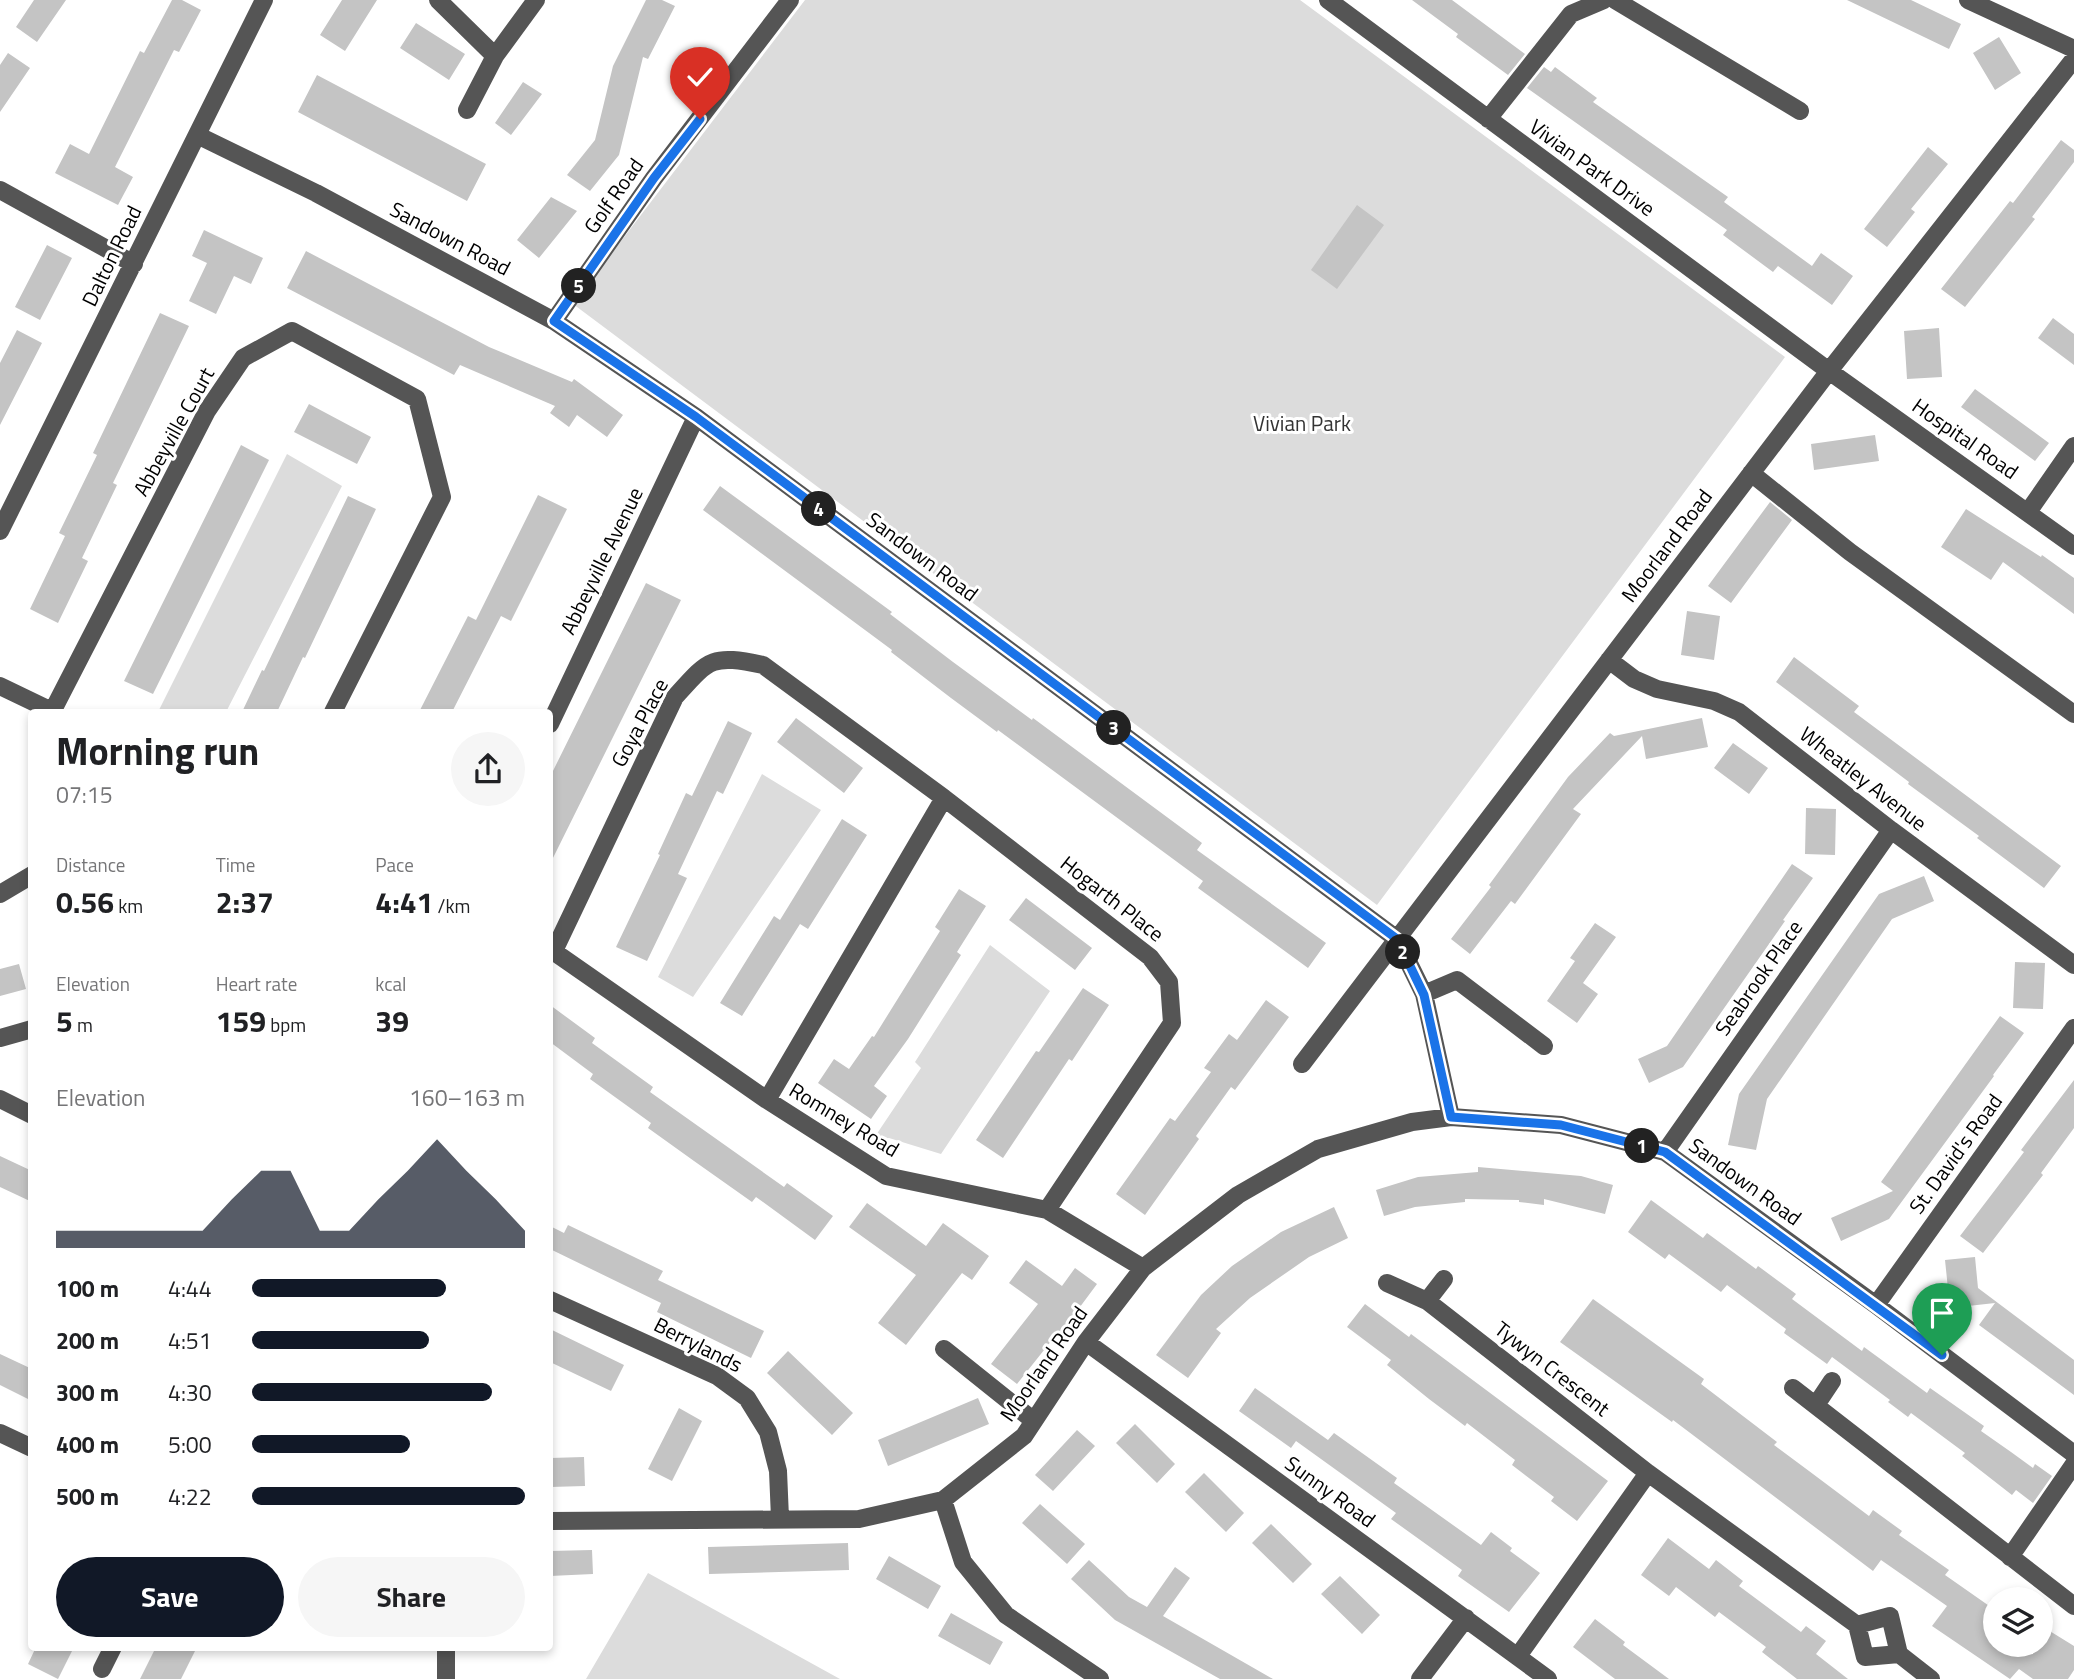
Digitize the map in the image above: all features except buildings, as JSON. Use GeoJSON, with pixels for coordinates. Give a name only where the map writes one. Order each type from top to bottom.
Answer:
{"type":"FeatureCollection","features":[{"type":"Feature","properties":{"kind":"street","name":"Dalton Road"},"geometry":{"type":"LineString","coordinates":[[0,531],[264,0]]}},
{"type":"Feature","properties":{"kind":"street"},"geometry":{"type":"LineString","coordinates":[[438,0],[495,56]]}},
{"type":"Feature","properties":{"kind":"street"},"geometry":{"type":"LineString","coordinates":[[467,110],[495,56],[536,0]]}},
{"type":"Feature","properties":{"kind":"street","name":"Golf Road"},"geometry":{"type":"LineString","coordinates":[[554,321],[654,178],[790,0]]}},
{"type":"Feature","properties":{"kind":"street","name":"Vivian Park Drive"},"geometry":{"type":"LineString","coordinates":[[1328,0],[1829,371]]}},
{"type":"Feature","properties":{"kind":"street"},"geometry":{"type":"LineString","coordinates":[[1488,119],[1571,14],[1604,0]]}},
{"type":"Feature","properties":{"kind":"street"},"geometry":{"type":"LineString","coordinates":[[1615,0],[1800,111]]}},
{"type":"Feature","properties":{"kind":"street"},"geometry":{"type":"LineString","coordinates":[[1968,0],[2074,49]]}},
{"type":"Feature","properties":{"kind":"street","name":"Moorland Road"},"geometry":{"type":"LineString","coordinates":[[1302,1064],[1829,371],[2074,59]]}},
{"type":"Feature","properties":{"kind":"street","name":"Sandown Road"},"geometry":{"type":"LineString","coordinates":[[197,135],[316,193],[554,321],[696,417],[1397,939],[1424,995],[1451,1117],[1561,1125],[1665,1152],[1876,1305],[2074,1454]]}},
{"type":"Feature","properties":{"kind":"street"},"geometry":{"type":"LineString","coordinates":[[0,190],[134,264]]}},
{"type":"Feature","properties":{"kind":"street","name":"Abbeyville Court"},"geometry":{"type":"LineString","coordinates":[[55,709],[207,411],[243,358],[292,331],[418,399],[442,497],[335,709]]}},
{"type":"Feature","properties":{"kind":"street","name":"Hospital Road"},"geometry":{"type":"LineString","coordinates":[[1829,371],[2074,546]]}},
{"type":"Feature","properties":{"kind":"street","name":"Abbeyville Avenue"},"geometry":{"type":"LineString","coordinates":[[553,718],[696,417]]}},
{"type":"Feature","properties":{"kind":"street"},"geometry":{"type":"LineString","coordinates":[[2028,512],[2074,446]]}},
{"type":"Feature","properties":{"kind":"street"},"geometry":{"type":"LineString","coordinates":[[1751,473],[1840,545],[2074,714]]}},
{"type":"Feature","properties":{"kind":"street","name":"Goya Place"},"geometry":{"type":"LineString","coordinates":[[553,949],[675,697],[703,666],[730,658],[763,665],[944,798]]}},
{"type":"Feature","properties":{"kind":"street","name":"Wheatley Avenue"},"geometry":{"type":"LineString","coordinates":[[1609,660],[1634,679],[1657,689],[1714,701],[1739,712],[1891,830],[2074,965]]}},
{"type":"Feature","properties":{"kind":"street"},"geometry":{"type":"LineString","coordinates":[[0,686],[47,709]]}},
{"type":"Feature","properties":{"kind":"street"},"geometry":{"type":"LineString","coordinates":[[767,1100],[944,798]]}},
{"type":"Feature","properties":{"kind":"street","name":"Hogarth Place"},"geometry":{"type":"LineString","coordinates":[[944,798],[1150,957],[1169,982],[1172,1023],[1047,1210]]}},
{"type":"Feature","properties":{"kind":"street","name":"Seabrook Place"},"geometry":{"type":"LineString","coordinates":[[1665,1152],[1891,830]]}},
{"type":"Feature","properties":{"kind":"street"},"geometry":{"type":"LineString","coordinates":[[0,894],[28,877]]}},
{"type":"Feature","properties":{"kind":"street","name":"Romney Road"},"geometry":{"type":"LineString","coordinates":[[553,952],[767,1100],[886,1175],[1047,1210],[1143,1268]]}},
{"type":"Feature","properties":{"kind":"street"},"geometry":{"type":"LineString","coordinates":[[1424,995],[1457,980],[1544,1046]]}},
{"type":"Feature","properties":{"kind":"street","name":"St. David's Road"},"geometry":{"type":"LineString","coordinates":[[1876,1305],[2074,1028]]}},
{"type":"Feature","properties":{"kind":"street"},"geometry":{"type":"LineString","coordinates":[[0,1038],[28,1029]]}},
{"type":"Feature","properties":{"kind":"street"},"geometry":{"type":"LineString","coordinates":[[0,1099],[28,1113]]}},
{"type":"Feature","properties":{"kind":"street","name":"Moorland Road"},"geometry":{"type":"LineString","coordinates":[[553,1521],[859,1519],[943,1500],[1024,1436],[1086,1342],[1143,1268],[1238,1195],[1318,1149],[1412,1122],[1451,1117]]}},
{"type":"Feature","properties":{"kind":"street"},"geometry":{"type":"LineString","coordinates":[[1427,1301],[1444,1279]]}},
{"type":"Feature","properties":{"kind":"street","name":"Tywyn Crescent"},"geometry":{"type":"LineString","coordinates":[[1387,1283],[1427,1301],[1648,1474],[1857,1625]]}},
{"type":"Feature","properties":{"kind":"street","name":"Berrylands"},"geometry":{"type":"LineString","coordinates":[[553,1301],[717,1376],[747,1398],[768,1432],[778,1471],[780,1518]]}},
{"type":"Feature","properties":{"kind":"street","name":"Sunny Road"},"geometry":{"type":"LineString","coordinates":[[1086,1342],[1548,1679]]}},
{"type":"Feature","properties":{"kind":"street"},"geometry":{"type":"LineString","coordinates":[[944,1349],[1034,1421]]}},
{"type":"Feature","properties":{"kind":"street"},"geometry":{"type":"LineString","coordinates":[[1815,1405],[1832,1381]]}},
{"type":"Feature","properties":{"kind":"street"},"geometry":{"type":"LineString","coordinates":[[1793,1388],[2074,1606]]}},
{"type":"Feature","properties":{"kind":"street"},"geometry":{"type":"LineString","coordinates":[[0,1433],[28,1446]]}},
{"type":"Feature","properties":{"kind":"street"},"geometry":{"type":"LineString","coordinates":[[2010,1557],[2074,1464]]}},
{"type":"Feature","properties":{"kind":"street"},"geometry":{"type":"LineString","coordinates":[[1518,1656],[1648,1474]]}},
{"type":"Feature","properties":{"kind":"street"},"geometry":{"type":"LineString","coordinates":[[943,1500],[963,1562],[1006,1615],[1100,1679]]}},
{"type":"Feature","properties":{"kind":"street"},"geometry":{"type":"LineString","coordinates":[[1899,1654],[1865,1657],[1857,1625],[1890,1616],[1899,1654],[1931,1679]]}},
{"type":"Feature","properties":{"kind":"street"},"geometry":{"type":"LineString","coordinates":[[1420,1679],[1466,1618]]}},
{"type":"Feature","properties":{"kind":"street"},"geometry":{"type":"LineString","coordinates":[[103,1669],[111,1651]]}},
{"type":"Feature","properties":{"kind":"street"},"geometry":{"type":"LineString","coordinates":[[446,1651],[446,1679]]}},
{"type":"Feature","properties":{"kind":"green space","name":"Vivian Park"},"geometry":{"type":"Polygon","coordinates":[[[805,0],[1300,0],[1785,357],[1377,905],[573,304],[805,0]]]}},
{"type":"Feature","properties":{"kind":"green space"},"geometry":{"type":"Polygon","coordinates":[[[287,454],[342,486],[228,709],[160,709],[287,454]]]}},
{"type":"Feature","properties":{"kind":"green space"},"geometry":{"type":"Polygon","coordinates":[[[762,774],[821,810],[693,997],[658,977],[762,774]]]}},
{"type":"Feature","properties":{"kind":"green space"},"geometry":{"type":"Polygon","coordinates":[[[990,945],[1050,991],[941,1154],[889,1138],[872,1141],[921,1068],[915,1062],[990,945]]]}},
{"type":"Feature","properties":{"kind":"green space"},"geometry":{"type":"Polygon","coordinates":[[[648,1573],[840,1679],[586,1679],[648,1573]]]}},
{"type":"Feature","properties":{"kind":"route"},"geometry":{"type":"LineString","coordinates":[[700,119],[654,178],[554,321],[696,417],[1397,939],[1424,995],[1451,1117],[1561,1125],[1665,1152],[1942,1355]]}}]}
